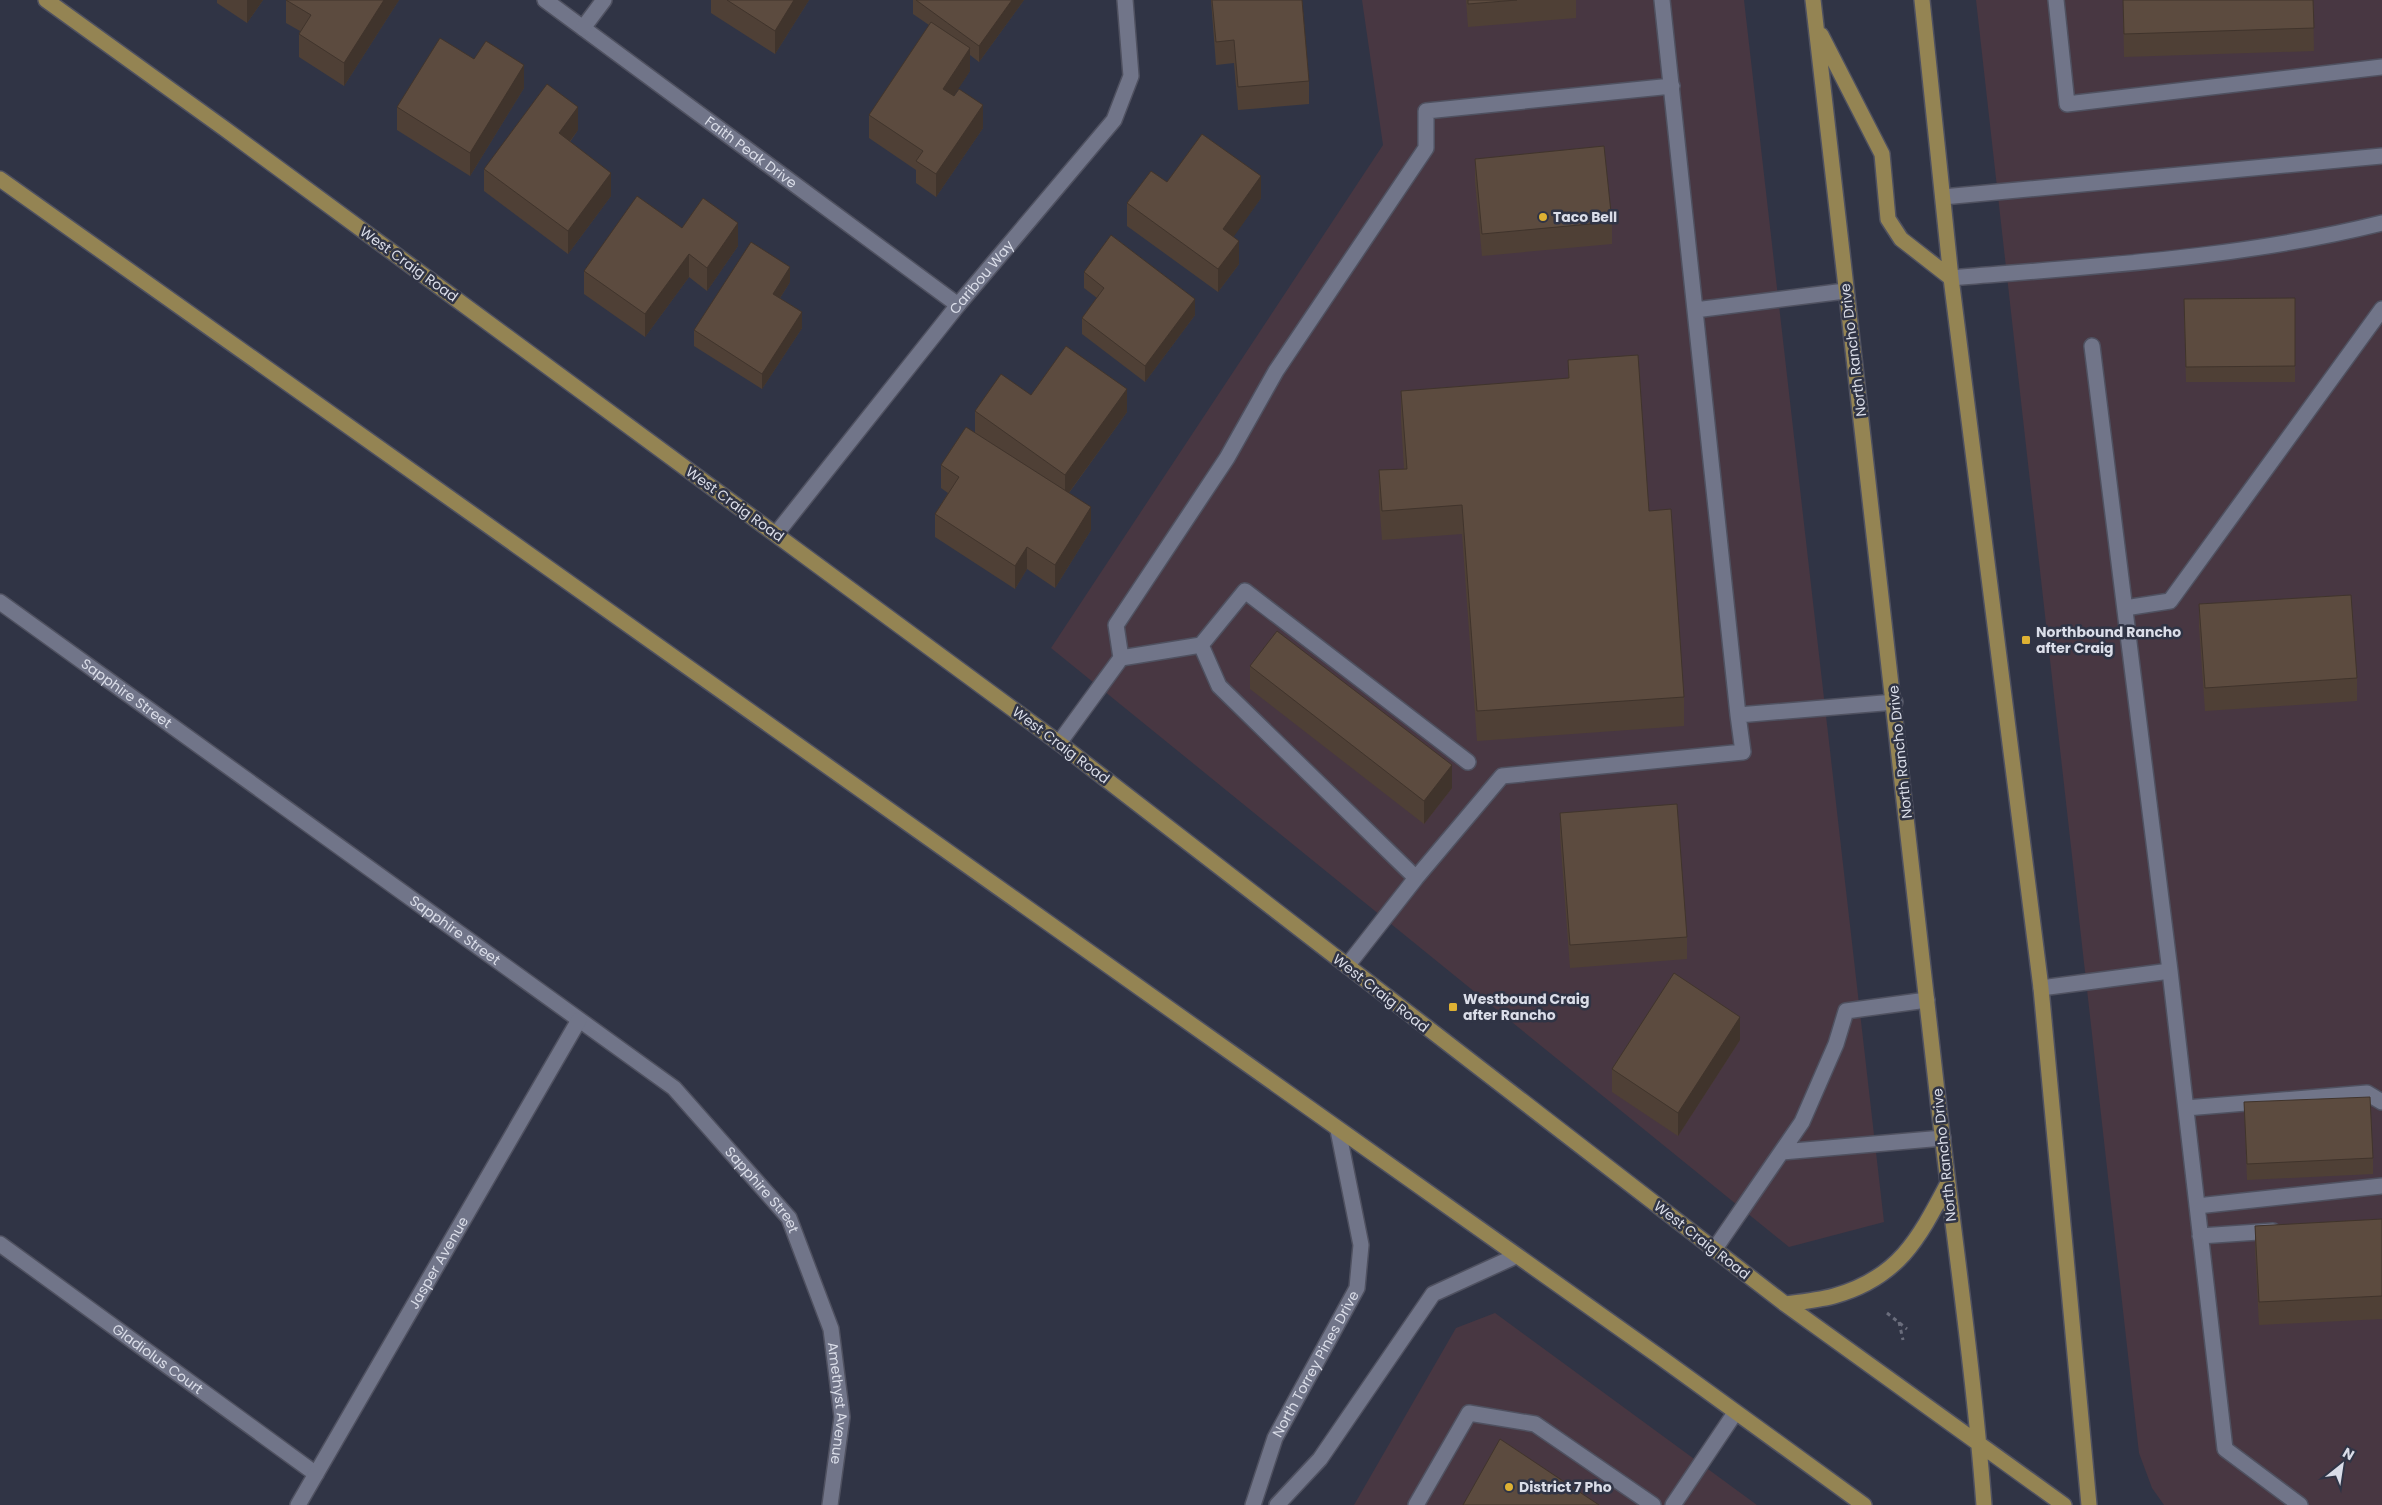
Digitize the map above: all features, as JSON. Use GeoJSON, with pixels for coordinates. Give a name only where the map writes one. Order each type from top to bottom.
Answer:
{"type":"FeatureCollection","features":[{"type":"Feature","properties":{"kind":"main road","name":"West Craig Road"},"geometry":{"type":"LineString","coordinates":[[46,0],[1059,743],[1785,1304],[2064,1505]]}},
{"type":"Feature","properties":{"kind":"main road","name":"North Rancho Drive"},"geometry":{"type":"LineString","coordinates":[[1813,0],[1845,291],[1895,702],[1947,1185],[1979,1444],[1984,1505]]}},
{"type":"Feature","properties":{"kind":"main road"},"geometry":{"type":"LineString","coordinates":[[1922,0],[1952,278],[2042,988],[2089,1505]]}},
{"type":"Feature","properties":{"kind":"main road"},"geometry":{"type":"LineString","coordinates":[[1816,27],[1882,154],[1888,218],[1902,239],[1952,278]]}},
{"type":"Feature","properties":{"kind":"main road"},"geometry":{"type":"LineString","coordinates":[[0,179],[1864,1505]]}},
{"type":"Feature","properties":{"kind":"main road"},"geometry":{"type":"LineString","coordinates":[[1785,1304],[1834,1296],[1872,1282],[1903,1257],[1926,1224],[1947,1185]]}},
{"type":"Feature","properties":{"kind":"street","name":"Faith Peak Drive"},"geometry":{"type":"LineString","coordinates":[[545,0],[958,305]]}},
{"type":"Feature","properties":{"kind":"street"},"geometry":{"type":"LineString","coordinates":[[583,28],[604,0]]}},
{"type":"Feature","properties":{"kind":"street","name":"Caribou Way"},"geometry":{"type":"LineString","coordinates":[[776,534],[958,305],[1114,120],[1130,76],[1126,0]]}},
{"type":"Feature","properties":{"kind":"street"},"geometry":{"type":"LineString","coordinates":[[1347,966],[1416,878],[1502,776],[1743,752],[1662,0]]}},
{"type":"Feature","properties":{"kind":"street"},"geometry":{"type":"LineString","coordinates":[[2056,0],[2068,104],[2382,66]]}},
{"type":"Feature","properties":{"kind":"street"},"geometry":{"type":"LineString","coordinates":[[1121,658],[1116,625],[1228,458],[1276,371],[1426,148],[1426,111],[1672,86]]}},
{"type":"Feature","properties":{"kind":"street"},"geometry":{"type":"LineString","coordinates":[[1943,197],[2382,156]]}},
{"type":"Feature","properties":{"kind":"street"},"geometry":{"type":"LineString","coordinates":[[1952,278],[2115,265],[2323,238],[2382,223]]}},
{"type":"Feature","properties":{"kind":"street"},"geometry":{"type":"LineString","coordinates":[[1696,310],[1845,291]]}},
{"type":"Feature","properties":{"kind":"street"},"geometry":{"type":"LineString","coordinates":[[2125,608],[2170,601],[2382,309]]}},
{"type":"Feature","properties":{"kind":"street"},"geometry":{"type":"LineString","coordinates":[[2092,346],[2170,971],[2225,1449],[2300,1505]]}},
{"type":"Feature","properties":{"kind":"street"},"geometry":{"type":"LineString","coordinates":[[1059,743],[1121,658],[1201,645],[1245,592],[1468,762]]}},
{"type":"Feature","properties":{"kind":"street","name":"Sapphire Street"},"geometry":{"type":"LineString","coordinates":[[0,602],[674,1088],[790,1218],[831,1329]]}},
{"type":"Feature","properties":{"kind":"street"},"geometry":{"type":"LineString","coordinates":[[1201,645],[1219,686],[1416,878]]}},
{"type":"Feature","properties":{"kind":"street"},"geometry":{"type":"LineString","coordinates":[[1738,715],[1895,702]]}},
{"type":"Feature","properties":{"kind":"street"},"geometry":{"type":"LineString","coordinates":[[2042,988],[2170,971]]}},
{"type":"Feature","properties":{"kind":"street"},"geometry":{"type":"LineString","coordinates":[[1714,1250],[1782,1152],[1806,1113],[1836,1044],[1846,1011],[1927,1000]]}},
{"type":"Feature","properties":{"kind":"street","name":"Jasper Avenue"},"geometry":{"type":"LineString","coordinates":[[298,1505],[578,1020]]}},
{"type":"Feature","properties":{"kind":"street"},"geometry":{"type":"LineString","coordinates":[[2186,1108],[2367,1093],[2382,1102]]}},
{"type":"Feature","properties":{"kind":"street","name":"North Torrey Pines Drive"},"geometry":{"type":"LineString","coordinates":[[1253,1505],[1275,1438],[1357,1288],[1361,1245],[1338,1130]]}},
{"type":"Feature","properties":{"kind":"street"},"geometry":{"type":"LineString","coordinates":[[1782,1152],[1942,1138]]}},
{"type":"Feature","properties":{"kind":"street"},"geometry":{"type":"LineString","coordinates":[[2197,1206],[2382,1186]]}},
{"type":"Feature","properties":{"kind":"street"},"geometry":{"type":"LineString","coordinates":[[2200,1236],[2286,1230]]}},
{"type":"Feature","properties":{"kind":"street","name":"Gladiolus Court"},"geometry":{"type":"LineString","coordinates":[[0,1244],[316,1474]]}},
{"type":"Feature","properties":{"kind":"street"},"geometry":{"type":"LineString","coordinates":[[1277,1505],[1320,1459],[1433,1294],[1516,1256]]}},
{"type":"Feature","properties":{"kind":"street","name":"Amethyst Avenue"},"geometry":{"type":"LineString","coordinates":[[830,1505],[842,1417],[831,1329]]}},
{"type":"Feature","properties":{"kind":"street"},"geometry":{"type":"LineString","coordinates":[[1673,1505],[1735,1413]]}},
{"type":"Feature","properties":{"kind":"street"},"geometry":{"type":"LineString","coordinates":[[1416,1505],[1469,1414],[1535,1424],[1653,1505]]}},
{"type":"Feature","properties":{"kind":"path"},"geometry":{"type":"LineString","coordinates":[[1887,1313],[1907,1329]]}},
{"type":"Feature","properties":{"kind":"path"},"geometry":{"type":"LineString","coordinates":[[1898,1322],[1903,1340]]}},
{"type":"Feature","properties":{"kind":"shaded area"},"geometry":{"type":"Polygon","coordinates":[[[1362,0],[1744,0],[1884,1222],[1789,1247],[1051,648],[1383,145],[1362,0]]]}},
{"type":"Feature","properties":{"kind":"shaded area"},"geometry":{"type":"Polygon","coordinates":[[[1976,0],[2382,0],[2382,1505],[2164,1505],[2152,1488],[2139,1453],[1976,0]]]}},
{"type":"Feature","properties":{"kind":"shaded area"},"geometry":{"type":"Polygon","coordinates":[[[1495,1313],[1757,1505],[1354,1505],[1456,1328],[1495,1313]]]}},
{"type":"Feature","properties":{"kind":"building"},"geometry":{"type":"Polygon","coordinates":[[[286,0],[384,0],[344,63],[299,34],[311,15],[286,0]]]}},
{"type":"Feature","properties":{"kind":"building"},"geometry":{"type":"Polygon","coordinates":[[[727,0],[794,0],[775,31],[727,0]]]}},
{"type":"Feature","properties":{"kind":"building"},"geometry":{"type":"Polygon","coordinates":[[[916,0],[1012,0],[979,46],[916,0]]]}},
{"type":"Feature","properties":{"kind":"building"},"geometry":{"type":"Polygon","coordinates":[[[1212,0],[1302,0],[1309,81],[1238,87],[1234,40],[1216,42],[1212,0]]]}},
{"type":"Feature","properties":{"kind":"building"},"geometry":{"type":"Polygon","coordinates":[[[1468,0],[1517,0],[1468,4],[1468,0]]]}},
{"type":"Feature","properties":{"kind":"building"},"geometry":{"type":"Polygon","coordinates":[[[2123,0],[2313,0],[2314,28],[2124,34],[2123,0]]]}},
{"type":"Feature","properties":{"kind":"building"},"geometry":{"type":"Polygon","coordinates":[[[931,22],[970,48],[943,89],[954,96],[959,89],[983,105],[936,174],[916,161],[923,151],[869,115],[931,22]]]}},
{"type":"Feature","properties":{"kind":"building"},"geometry":{"type":"Polygon","coordinates":[[[440,38],[474,59],[486,41],[524,65],[470,153],[397,107],[440,38]]]}},
{"type":"Feature","properties":{"kind":"building"},"geometry":{"type":"Polygon","coordinates":[[[547,84],[578,107],[559,133],[611,173],[568,231],[484,169],[547,84]]]}},
{"type":"Feature","properties":{"kind":"building"},"geometry":{"type":"Polygon","coordinates":[[[1202,134],[1261,176],[1223,229],[1239,241],[1218,269],[1127,203],[1151,171],[1167,182],[1202,134]]]}},
{"type":"Feature","properties":{"kind":"building"},"geometry":{"type":"Polygon","coordinates":[[[1604,146],[1612,222],[1482,234],[1475,159],[1604,146]]]}},
{"type":"Feature","properties":{"kind":"building"},"geometry":{"type":"Polygon","coordinates":[[[637,196],[682,228],[703,198],[738,223],[707,268],[689,254],[645,314],[584,271],[637,196]]]}},
{"type":"Feature","properties":{"kind":"building"},"geometry":{"type":"Polygon","coordinates":[[[1111,235],[1195,299],[1145,366],[1082,318],[1104,288],[1084,272],[1111,235]]]}},
{"type":"Feature","properties":{"kind":"building"},"geometry":{"type":"Polygon","coordinates":[[[751,242],[790,267],[773,294],[802,312],[762,374],[694,330],[751,242]]]}},
{"type":"Feature","properties":{"kind":"building"},"geometry":{"type":"Polygon","coordinates":[[[2295,298],[2295,366],[2186,367],[2184,299],[2295,298]]]}},
{"type":"Feature","properties":{"kind":"building"},"geometry":{"type":"Polygon","coordinates":[[[1066,346],[1127,389],[1065,475],[975,411],[1001,374],[1031,395],[1066,346]]]}},
{"type":"Feature","properties":{"kind":"building"},"geometry":{"type":"Polygon","coordinates":[[[1638,355],[1649,511],[1671,509],[1684,697],[1477,711],[1462,505],[1382,511],[1379,470],[1407,469],[1401,391],[1569,378],[1568,360],[1638,355]]]}},
{"type":"Feature","properties":{"kind":"building"},"geometry":{"type":"Polygon","coordinates":[[[966,427],[1091,507],[1055,565],[1027,547],[1015,566],[935,514],[959,477],[941,465],[966,427]]]}},
{"type":"Feature","properties":{"kind":"building"},"geometry":{"type":"Polygon","coordinates":[[[2351,595],[2357,678],[2205,688],[2199,604],[2351,595]]]}},
{"type":"Feature","properties":{"kind":"building"},"geometry":{"type":"Polygon","coordinates":[[[1277,631],[1452,765],[1424,801],[1250,666],[1277,631]]]}},
{"type":"Feature","properties":{"kind":"building"},"geometry":{"type":"Polygon","coordinates":[[[1677,804],[1687,937],[1570,945],[1560,813],[1677,804]]]}},
{"type":"Feature","properties":{"kind":"building"},"geometry":{"type":"Polygon","coordinates":[[[1674,973],[1740,1017],[1678,1113],[1612,1069],[1674,973]]]}},
{"type":"Feature","properties":{"kind":"building"},"geometry":{"type":"Polygon","coordinates":[[[2370,1097],[2373,1158],[2247,1164],[2244,1102],[2370,1097]]]}},
{"type":"Feature","properties":{"kind":"building"},"geometry":{"type":"Polygon","coordinates":[[[2382,1219],[2382,1296],[2259,1302],[2255,1226],[2382,1219]]]}},
{"type":"Feature","properties":{"kind":"building"},"geometry":{"type":"Polygon","coordinates":[[[1500,1439],[1599,1505],[1463,1505],[1500,1439]]]}},
{"type":"Feature","properties":{"kind":"place","name":"Taco Bell"},"geometry":{"type":"Point","coordinates":[1543,217]}},
{"type":"Feature","properties":{"kind":"place","name":"Northbound Rancho after Craig"},"geometry":{"type":"Point","coordinates":[2026,640]}},
{"type":"Feature","properties":{"kind":"place","name":"Westbound Craig after Rancho"},"geometry":{"type":"Point","coordinates":[1453,1007]}},
{"type":"Feature","properties":{"kind":"place","name":"District 7 Pho"},"geometry":{"type":"Point","coordinates":[1509,1487]}}]}
